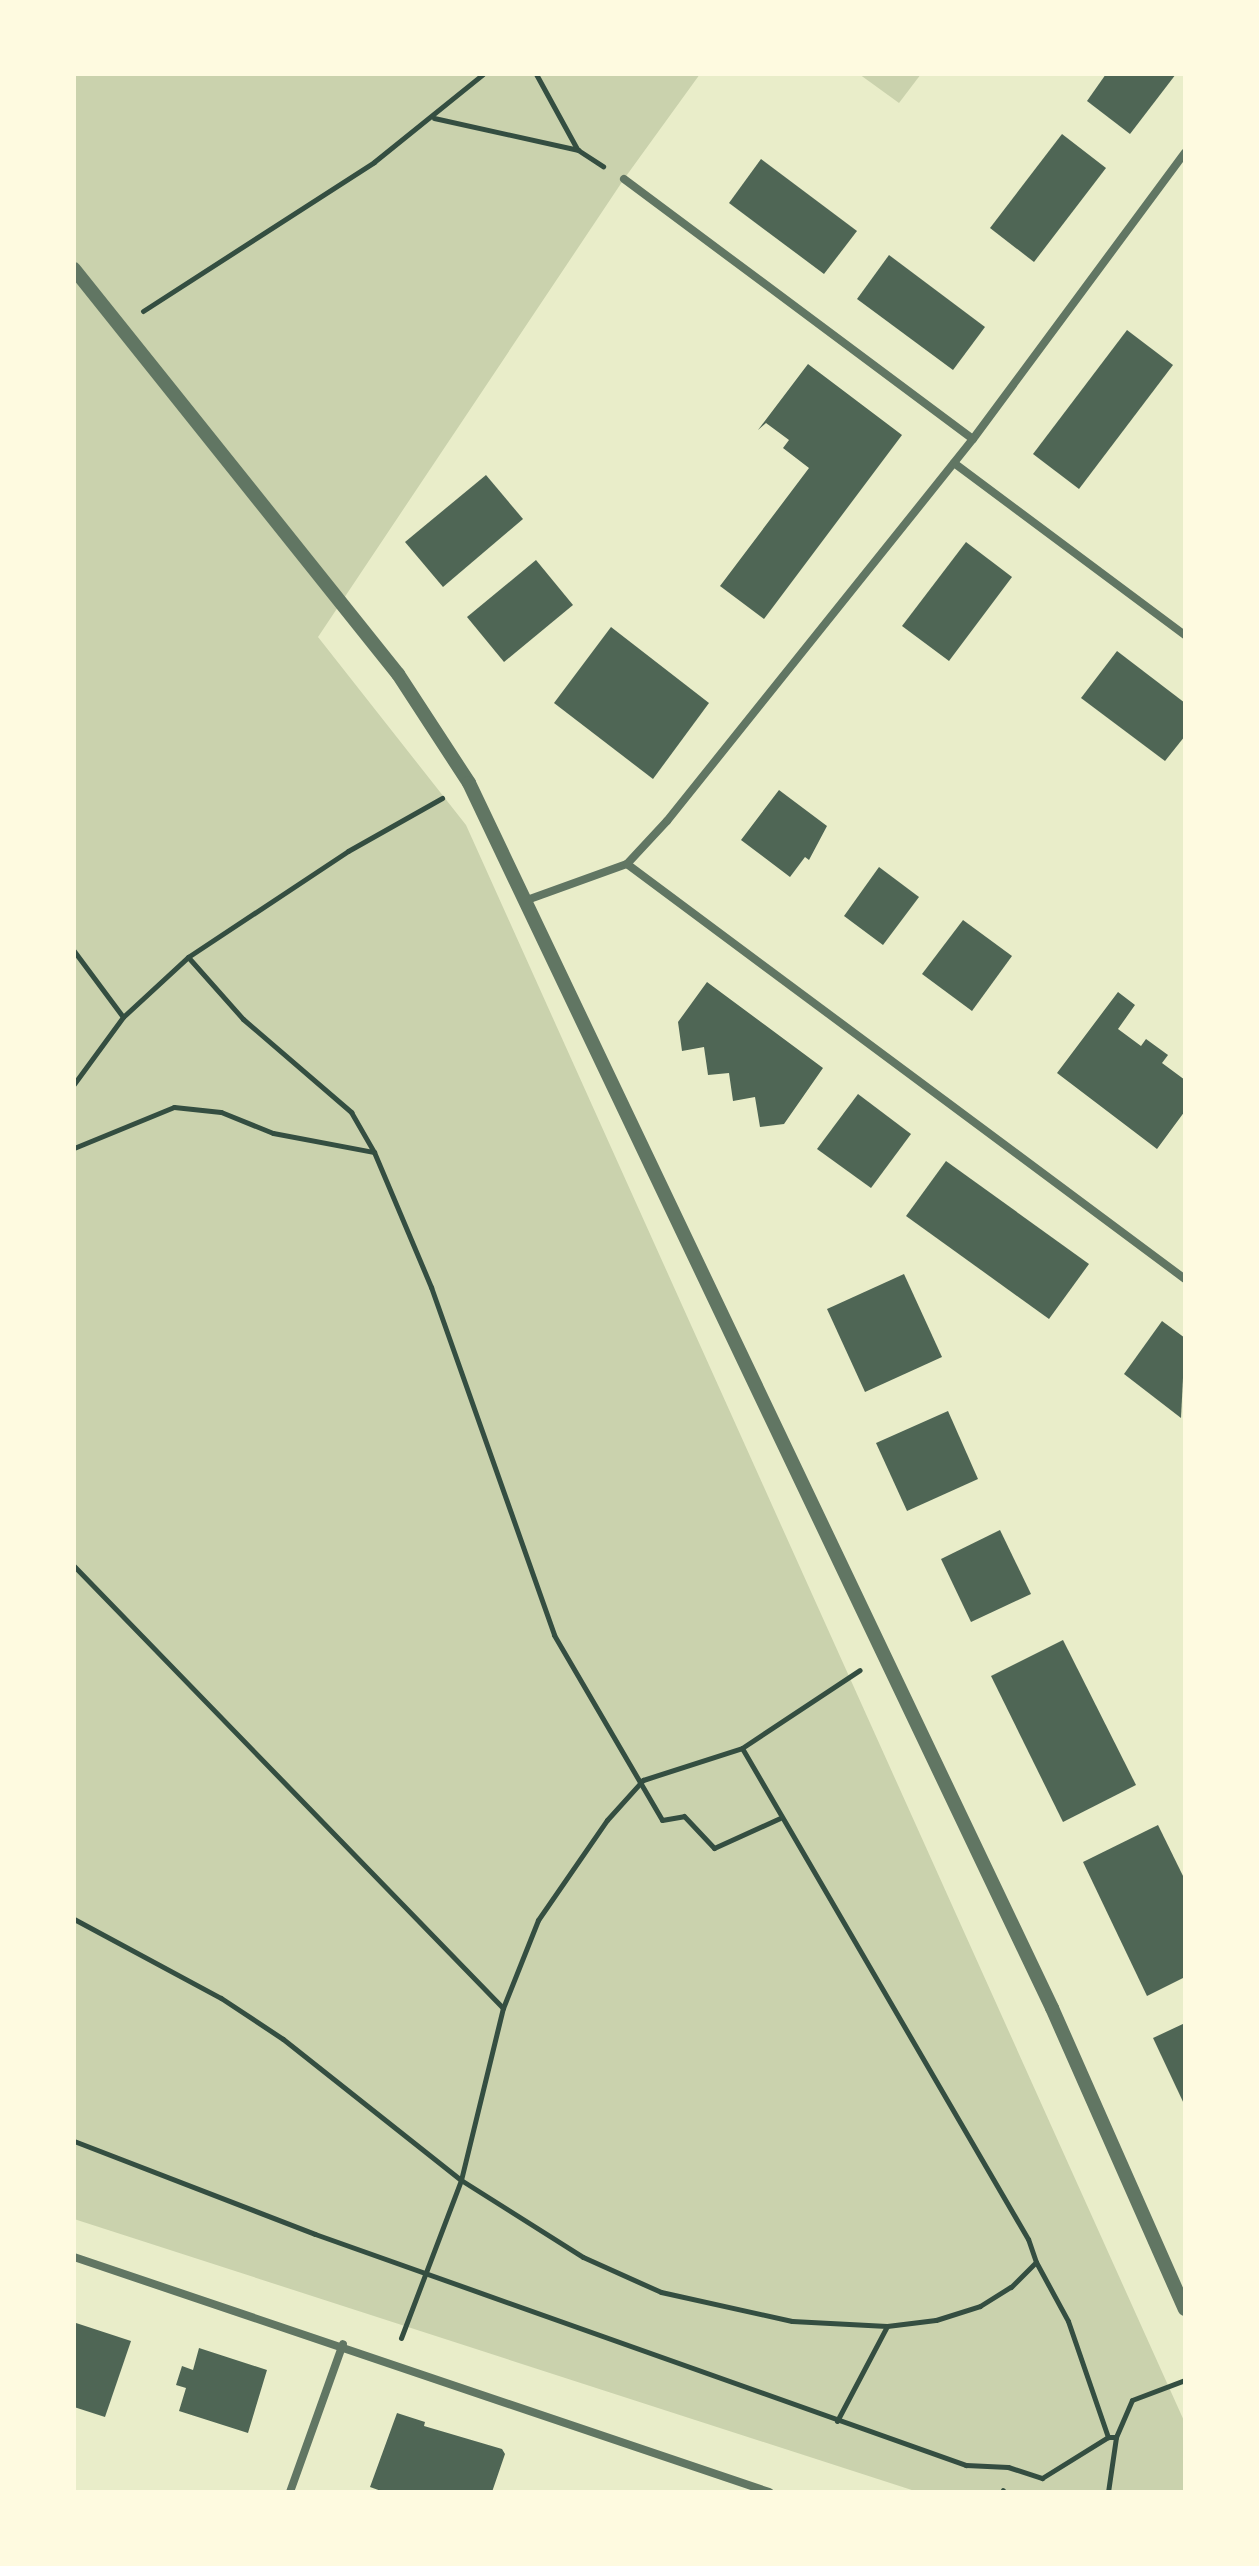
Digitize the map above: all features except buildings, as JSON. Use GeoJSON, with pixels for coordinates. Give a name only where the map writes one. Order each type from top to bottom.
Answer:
{"type":"FeatureCollection","features":[{"type":"Feature","properties":{"kind":"street"},"geometry":{"type":"LineString","coordinates":[[527,900],[627,864],[973,439],[1185,153]]}},
{"type":"Feature","properties":{"kind":"street"},"geometry":{"type":"LineString","coordinates":[[624,179],[973,439]]}},
{"type":"Feature","properties":{"kind":"street"},"geometry":{"type":"LineString","coordinates":[[74,269],[398,674],[469,783],[527,900],[882,1658],[1052,2008],[1185,2309]]}},
{"type":"Feature","properties":{"kind":"street"},"geometry":{"type":"LineString","coordinates":[[954,463],[1185,635]]}},
{"type":"Feature","properties":{"kind":"street"},"geometry":{"type":"LineString","coordinates":[[627,864],[1185,1279]]}},
{"type":"Feature","properties":{"kind":"street"},"geometry":{"type":"LineString","coordinates":[[74,2257],[392,2360],[769,2492]]}},
{"type":"Feature","properties":{"kind":"street"},"geometry":{"type":"LineString","coordinates":[[290,2492],[343,2344]]}},
{"type":"Feature","properties":{"kind":"path"},"geometry":{"type":"LineString","coordinates":[[119,326],[186,286],[433,118],[483,74]]}},
{"type":"Feature","properties":{"kind":"path"},"geometry":{"type":"LineString","coordinates":[[536,74],[578,150]]}},
{"type":"Feature","properties":{"kind":"path"},"geometry":{"type":"LineString","coordinates":[[433,118],[578,150],[624,179]]}},
{"type":"Feature","properties":{"kind":"path"},"geometry":{"type":"LineString","coordinates":[[74,1084],[123,1017],[188,957],[348,851],[469,783]]}},
{"type":"Feature","properties":{"kind":"path"},"geometry":{"type":"LineString","coordinates":[[74,951],[123,1017]]}},
{"type":"Feature","properties":{"kind":"path"},"geometry":{"type":"LineString","coordinates":[[188,957],[243,1019],[351,1112],[374,1152],[431,1287],[554,1635],[643,1780],[662,1820],[684,1816],[714,1848],[780,1818]]}},
{"type":"Feature","properties":{"kind":"path"},"geometry":{"type":"LineString","coordinates":[[74,1148],[174,1107],[221,1112],[273,1133],[374,1152]]}},
{"type":"Feature","properties":{"kind":"path"},"geometry":{"type":"LineString","coordinates":[[74,1566],[503,2008]]}},
{"type":"Feature","properties":{"kind":"path"},"geometry":{"type":"LineString","coordinates":[[392,2360],[428,2273],[461,2180],[503,2008],[538,1920],[607,1820],[643,1780],[742,1748],[835,1682],[882,1658]]}},
{"type":"Feature","properties":{"kind":"path"},"geometry":{"type":"LineString","coordinates":[[742,1748],[780,1818],[964,2125],[1068,2321],[1108,2437]]}},
{"type":"Feature","properties":{"kind":"path"},"geometry":{"type":"LineString","coordinates":[[74,1919],[221,1998],[283,2039],[461,2180],[583,2257],[661,2292],[792,2321],[887,2326],[936,2320],[980,2306],[1011,2287],[1036,2262]]}},
{"type":"Feature","properties":{"kind":"path"},"geometry":{"type":"LineString","coordinates":[[74,2141],[428,2273],[966,2465],[1008,2467],[1042,2478],[1108,2437],[1116,2437]]}},
{"type":"Feature","properties":{"kind":"path"},"geometry":{"type":"LineString","coordinates":[[837,2421],[887,2326]]}},
{"type":"Feature","properties":{"kind":"path"},"geometry":{"type":"LineString","coordinates":[[1108,2492],[1116,2437],[1132,2400],[1185,2380]]}},
{"type":"Feature","properties":{"kind":"green space"},"geometry":{"type":"Polygon","coordinates":[[[74,74],[700,74],[624,179],[318,637],[466,825],[1185,2423],[1185,2492],[918,2492],[74,2219],[74,74]]]}},
{"type":"Feature","properties":{"kind":"green space"},"geometry":{"type":"Polygon","coordinates":[[[859,74],[921,74],[899,103],[859,74]]]}}]}
